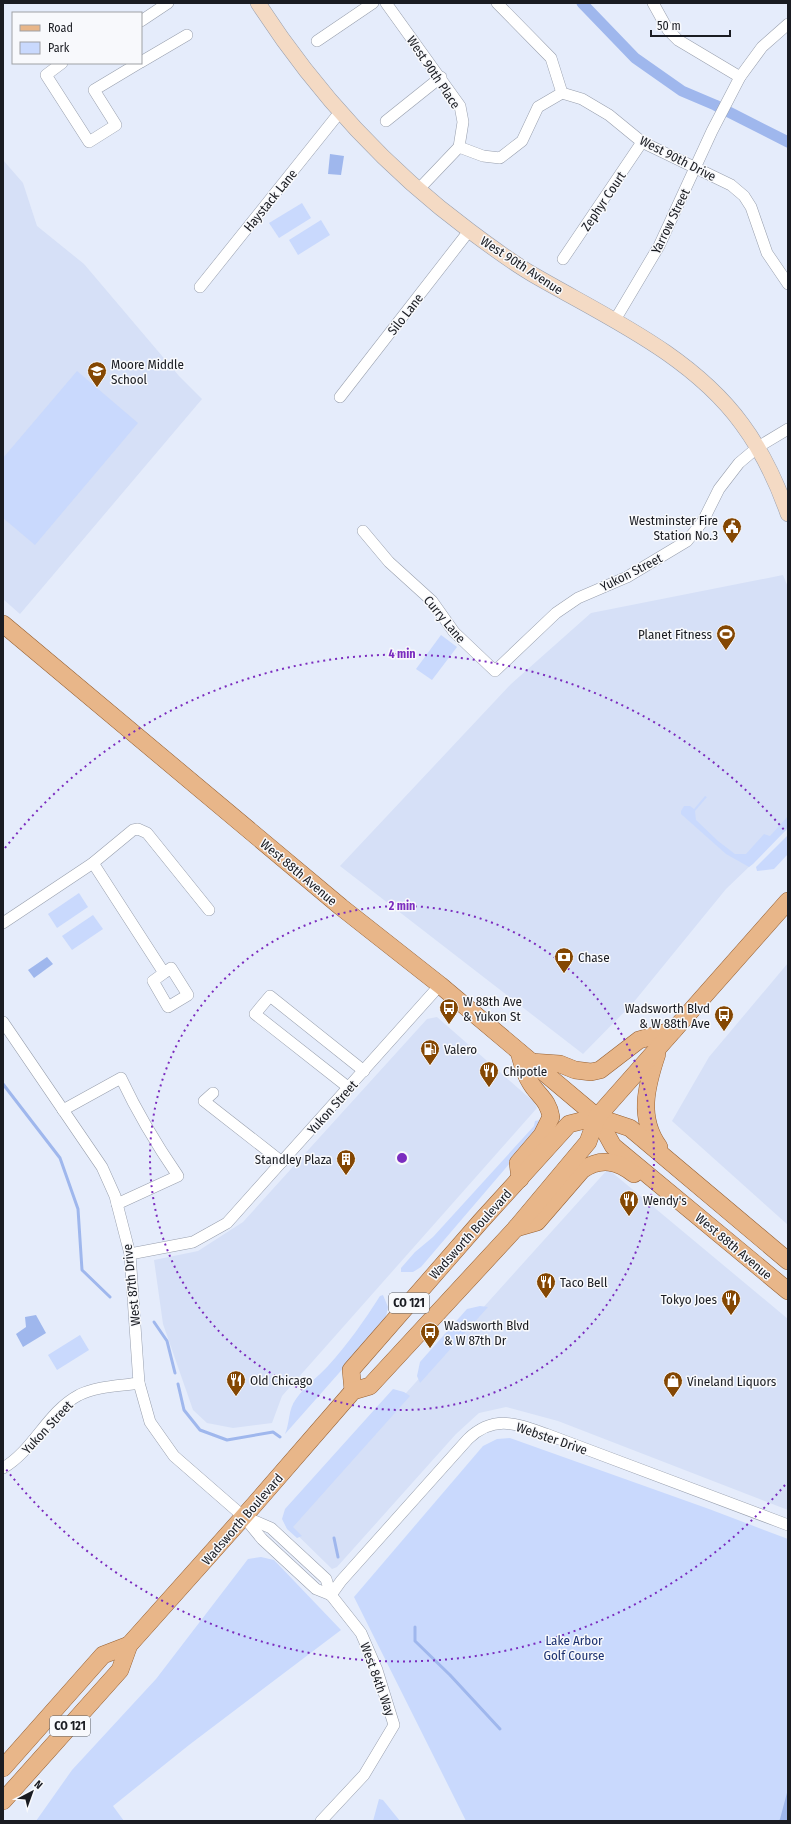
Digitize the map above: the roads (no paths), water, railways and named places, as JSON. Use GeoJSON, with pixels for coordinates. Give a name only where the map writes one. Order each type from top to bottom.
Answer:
{"type":"FeatureCollection","features":[{"type":"Feature","properties":{"kind":"main road","name":"West 88th Avenue"},"geometry":{"type":"LineString","coordinates":[[3,624],[337,904],[440,985],[597,1117],[613,1146],[662,1185],[788,1291]]}},
{"type":"Feature","properties":{"kind":"main road","name":"Wadsworth Boulevard"},"geometry":{"type":"LineString","coordinates":[[3,1801],[120,1670],[129,1645],[244,1517],[353,1391],[370,1386],[516,1228],[588,1142],[597,1117],[788,901]]}},
{"type":"Feature","properties":{"kind":"main road"},"geometry":{"type":"LineString","coordinates":[[520,1179],[518,1163],[542,1135],[551,1117],[545,1099],[530,1082],[523,1068],[525,1057],[560,1064],[575,1070],[591,1072],[600,1070],[639,1040],[674,1030]]}},
{"type":"Feature","properties":{"kind":"main road"},"geometry":{"type":"LineString","coordinates":[[659,1047],[649,1079],[646,1117],[652,1138],[667,1159]]}},
{"type":"Feature","properties":{"kind":"main road","name":"West 88th Avenue"},"geometry":{"type":"LineString","coordinates":[[597,1117],[630,1128],[788,1261]]}},
{"type":"Feature","properties":{"kind":"main road","name":"Wadsworth Boulevard"},"geometry":{"type":"LineString","coordinates":[[353,1391],[351,1370],[520,1179],[569,1124],[597,1117]]}},
{"type":"Feature","properties":{"kind":"main road"},"geometry":{"type":"LineString","coordinates":[[516,1228],[537,1222],[582,1170],[589,1165],[610,1161],[624,1166],[643,1182],[662,1185]]}},
{"type":"Feature","properties":{"kind":"main road","name":"Wadsworth Boulevard"},"geometry":{"type":"LineString","coordinates":[[3,1768],[103,1655],[129,1645]]}},
{"type":"Feature","properties":{"kind":"street"},"geometry":{"type":"LineString","coordinates":[[142,20],[168,3]]}},
{"type":"Feature","properties":{"kind":"street","name":"West 90th Avenue"},"geometry":{"type":"LineString","coordinates":[[258,3],[297,60],[340,112],[389,163],[418,190],[469,231],[530,273],[615,320],[664,352],[708,388],[741,422],[758,447],[782,496],[788,514]]}},
{"type":"Feature","properties":{"kind":"street"},"geometry":{"type":"LineString","coordinates":[[317,41],[373,3]]}},
{"type":"Feature","properties":{"kind":"street","name":"West 90th Place"},"geometry":{"type":"LineString","coordinates":[[386,3],[441,77],[460,106],[463,122],[459,147]]}},
{"type":"Feature","properties":{"kind":"street"},"geometry":{"type":"LineString","coordinates":[[418,190],[459,147],[483,156],[500,158],[522,141],[538,107],[562,93],[551,58],[498,3]]}},
{"type":"Feature","properties":{"kind":"street"},"geometry":{"type":"LineString","coordinates":[[653,3],[668,30],[678,40],[740,77]]}},
{"type":"Feature","properties":{"kind":"street","name":"Yarrow Street"},"geometry":{"type":"LineString","coordinates":[[615,320],[659,246],[718,118],[740,77],[762,47],[788,24]]}},
{"type":"Feature","properties":{"kind":"street"},"geometry":{"type":"LineString","coordinates":[[142,62],[187,35]]}},
{"type":"Feature","properties":{"kind":"street"},"geometry":{"type":"LineString","coordinates":[[61,64],[46,75],[89,142],[116,125],[94,90],[138,64]]}},
{"type":"Feature","properties":{"kind":"street"},"geometry":{"type":"LineString","coordinates":[[386,121],[441,77]]}},
{"type":"Feature","properties":{"kind":"street","name":"West 90th Drive"},"geometry":{"type":"LineString","coordinates":[[562,93],[582,98],[609,115],[642,142],[731,185],[744,196],[751,207],[767,254],[788,284]]}},
{"type":"Feature","properties":{"kind":"street","name":"Haystack Lane"},"geometry":{"type":"LineString","coordinates":[[200,287],[340,112]]}},
{"type":"Feature","properties":{"kind":"street","name":"Zephyr Court"},"geometry":{"type":"LineString","coordinates":[[563,259],[642,142]]}},
{"type":"Feature","properties":{"kind":"street","name":"Silo Lane"},"geometry":{"type":"LineString","coordinates":[[340,397],[469,231]]}},
{"type":"Feature","properties":{"kind":"street","name":"Yukon Street"},"geometry":{"type":"LineString","coordinates":[[495,671],[556,613],[578,598],[627,577],[687,541],[703,521],[719,488],[739,463],[758,447],[788,429]]}},
{"type":"Feature","properties":{"kind":"street","name":"Curry Lane"},"geometry":{"type":"LineString","coordinates":[[362,531],[389,562],[432,601],[454,632],[495,671]]}},
{"type":"Feature","properties":{"kind":"street"},"geometry":{"type":"LineString","coordinates":[[3,923],[93,863],[133,830],[138,829],[143,831],[209,910]]}},
{"type":"Feature","properties":{"kind":"street"},"geometry":{"type":"LineString","coordinates":[[93,863],[164,973]]}},
{"type":"Feature","properties":{"kind":"street","name":"Yukon Street"},"geometry":{"type":"LineString","coordinates":[[130,1254],[193,1242],[227,1223],[440,985]]}},
{"type":"Feature","properties":{"kind":"street"},"geometry":{"type":"LineString","coordinates":[[349,1088],[255,1014],[270,996],[364,1071]]}},
{"type":"Feature","properties":{"kind":"street","name":"West 87th Drive"},"geometry":{"type":"LineString","coordinates":[[3,1022],[102,1167],[118,1204],[130,1254],[139,1383],[150,1422],[174,1456],[244,1517]]}},
{"type":"Feature","properties":{"kind":"street"},"geometry":{"type":"LineString","coordinates":[[63,1110],[121,1078],[149,1131],[178,1176],[118,1204]]}},
{"type":"Feature","properties":{"kind":"street"},"geometry":{"type":"LineString","coordinates":[[213,1093],[204,1101],[282,1162]]}},
{"type":"Feature","properties":{"kind":"street","name":"Yukon Street"},"geometry":{"type":"LineString","coordinates":[[3,1468],[22,1455],[66,1404],[79,1395],[94,1389],[139,1383]]}},
{"type":"Feature","properties":{"kind":"street","name":"Webster Drive"},"geometry":{"type":"LineString","coordinates":[[331,1595],[341,1581],[468,1439],[486,1426],[496,1424],[515,1424],[546,1434],[788,1525]]}},
{"type":"Feature","properties":{"kind":"street","name":"West 84th Way"},"geometry":{"type":"LineString","coordinates":[[244,1517],[262,1539],[316,1589],[331,1595],[361,1633],[377,1670],[394,1725],[364,1774],[321,1821]]}},
{"type":"Feature","properties":{"kind":"waterway"},"geometry":{"type":"LineString","coordinates":[[582,3],[635,58],[682,91],[715,105],[788,142]]}},
{"type":"Feature","properties":{"kind":"waterway"},"geometry":{"type":"LineString","coordinates":[[3,1084],[60,1158],[78,1209],[82,1270],[110,1297]]}},
{"type":"Feature","properties":{"kind":"waterway"},"geometry":{"type":"LineString","coordinates":[[154,1322],[167,1341],[175,1373]]}},
{"type":"Feature","properties":{"kind":"waterway"},"geometry":{"type":"LineString","coordinates":[[178,1384],[184,1410],[200,1430],[227,1440],[273,1432],[280,1437]]}},
{"type":"Feature","properties":{"kind":"waterway"},"geometry":{"type":"LineString","coordinates":[[334,1538],[338,1557]]}},
{"type":"Feature","properties":{"kind":"waterway"},"geometry":{"type":"LineString","coordinates":[[415,1627],[415,1641],[450,1675],[500,1729]]}},
{"type":"Feature","properties":{"kind":"place","name":"Moore Middle School"},"geometry":{"type":"Point","coordinates":[97,388]}},
{"type":"Feature","properties":{"kind":"place","name":"Westminster Fire Station No.3"},"geometry":{"type":"Point","coordinates":[732,544]}},
{"type":"Feature","properties":{"kind":"place","name":"Planet Fitness"},"geometry":{"type":"Point","coordinates":[726,651]}},
{"type":"Feature","properties":{"kind":"place","name":"Chase"},"geometry":{"type":"Point","coordinates":[564,974]}},
{"type":"Feature","properties":{"kind":"place","name":"W 88th Ave & Yukon St"},"geometry":{"type":"Point","coordinates":[449,1025]}},
{"type":"Feature","properties":{"kind":"place","name":"Wadsworth Blvd & W 88th Ave"},"geometry":{"type":"Point","coordinates":[724,1032]}},
{"type":"Feature","properties":{"kind":"place","name":"Valero"},"geometry":{"type":"Point","coordinates":[430,1066]}},
{"type":"Feature","properties":{"kind":"place","name":"Chipotle"},"geometry":{"type":"Point","coordinates":[489,1088]}},
{"type":"Feature","properties":{"kind":"place","name":"Standley Plaza"},"geometry":{"type":"Point","coordinates":[346,1176]}},
{"type":"Feature","properties":{"kind":"place","name":"Wendy's"},"geometry":{"type":"Point","coordinates":[629,1217]}},
{"type":"Feature","properties":{"kind":"place","name":"Taco Bell"},"geometry":{"type":"Point","coordinates":[546,1299]}},
{"type":"Feature","properties":{"kind":"place","name":"Tokyo Joes"},"geometry":{"type":"Point","coordinates":[731,1316]}},
{"type":"Feature","properties":{"kind":"place","name":"Wadsworth Blvd & W 87th Dr"},"geometry":{"type":"Point","coordinates":[430,1349]}},
{"type":"Feature","properties":{"kind":"place","name":"Old Chicago"},"geometry":{"type":"Point","coordinates":[236,1397]}},
{"type":"Feature","properties":{"kind":"place","name":"Vineland Liquors"},"geometry":{"type":"Point","coordinates":[673,1398]}},
{"type":"Feature","properties":{"kind":"park label","name":"Lake Arbor Golf Course"},"geometry":{"type":"Point","coordinates":[574,1648]}}]}
